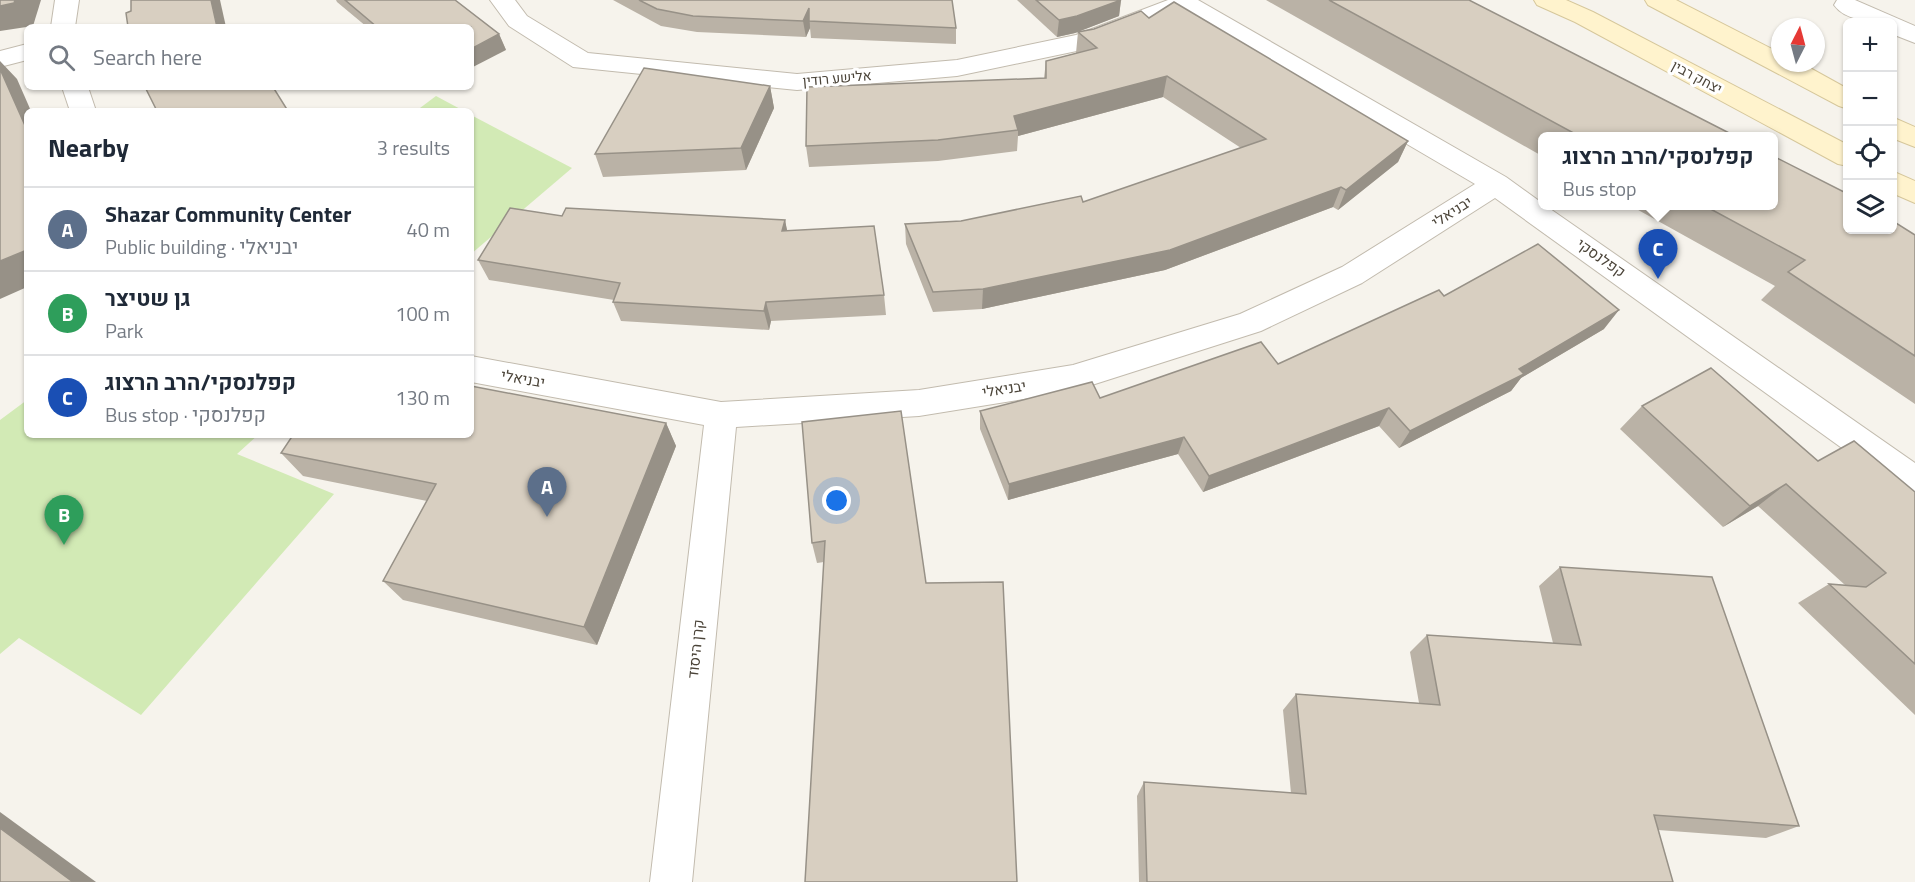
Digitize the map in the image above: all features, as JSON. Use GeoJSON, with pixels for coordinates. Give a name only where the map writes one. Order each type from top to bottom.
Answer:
{"type":"FeatureCollection","features":[{"type":"Feature","properties":{"kind":"main road","name":"יצחק רבין"},"geometry":{"type":"LineString","coordinates":[[1546,0],[1594,22],[1843,154]]}},
{"type":"Feature","properties":{"kind":"main road"},"geometry":{"type":"LineString","coordinates":[[1657,0],[1771,58]]}},
{"type":"Feature","properties":{"kind":"main road"},"geometry":{"type":"LineString","coordinates":[[1797,72],[1843,97]]}},
{"type":"Feature","properties":{"kind":"main road"},"geometry":{"type":"LineString","coordinates":[[1897,128],[1915,138]]}},
{"type":"Feature","properties":{"kind":"main road"},"geometry":{"type":"LineString","coordinates":[[1897,183],[1915,193]]}},
{"type":"Feature","properties":{"kind":"street"},"geometry":{"type":"LineString","coordinates":[[63,24],[67,0]]}},
{"type":"Feature","properties":{"kind":"street","name":"אלישע רודין"},"geometry":{"type":"LineString","coordinates":[[502,0],[518,21],[582,61],[797,82],[957,68],[1082,42],[1182,1]]}},
{"type":"Feature","properties":{"kind":"street","name":"קפלנסקי"},"geometry":{"type":"LineString","coordinates":[[1182,1],[1496,184],[1915,482]]}},
{"type":"Feature","properties":{"kind":"street"},"geometry":{"type":"LineString","coordinates":[[1846,5],[1877,18]]}},
{"type":"Feature","properties":{"kind":"street"},"geometry":{"type":"LineString","coordinates":[[1897,27],[1915,35]]}},
{"type":"Feature","properties":{"kind":"street"},"geometry":{"type":"LineString","coordinates":[[0,59],[24,53]]}},
{"type":"Feature","properties":{"kind":"street"},"geometry":{"type":"LineString","coordinates":[[76,90],[82,108]]}},
{"type":"Feature","properties":{"kind":"street","name":"יבניאלי"},"geometry":{"type":"LineString","coordinates":[[474,370],[721,415],[919,403],[1073,378],[1250,323],[1352,275],[1496,184]]}},
{"type":"Feature","properties":{"kind":"street","name":"קרן היסוד"},"geometry":{"type":"LineString","coordinates":[[671,882],[721,415]]}},
{"type":"Feature","properties":{"kind":"green space"},"geometry":{"type":"Polygon","coordinates":[[[436,96],[458,108],[420,108],[436,96]]]}},
{"type":"Feature","properties":{"kind":"green space"},"geometry":{"type":"Polygon","coordinates":[[[474,117],[572,168],[474,251],[474,117]]]}},
{"type":"Feature","properties":{"kind":"green space"},"geometry":{"type":"Polygon","coordinates":[[[24,402],[24,438],[255,438],[237,454],[334,494],[141,715],[19,638],[0,654],[0,420],[24,402]]]}},
{"type":"Feature","properties":{"kind":"building"},"geometry":{"type":"Polygon","coordinates":[[[0,0],[15,0],[14,3],[0,6],[0,0]]]}},
{"type":"Feature","properties":{"kind":"building"},"geometry":{"type":"Polygon","coordinates":[[[131,0],[211,0],[216,24],[128,24],[126,13],[131,11],[131,0]]]}},
{"type":"Feature","properties":{"kind":"building"},"geometry":{"type":"Polygon","coordinates":[[[345,0],[455,0],[499,34],[474,47],[474,24],[373,24],[345,0]]]}},
{"type":"Feature","properties":{"kind":"building"},"geometry":{"type":"Polygon","coordinates":[[[639,0],[952,0],[956,28],[809,21],[809,8],[803,21],[693,16],[657,9],[639,0]]]}},
{"type":"Feature","properties":{"kind":"building"},"geometry":{"type":"Polygon","coordinates":[[[1036,0],[1121,0],[1059,20],[1036,0]]]}},
{"type":"Feature","properties":{"kind":"building"},"geometry":{"type":"Polygon","coordinates":[[[1329,0],[1469,0],[1727,132],[1572,132],[1329,0]]]}},
{"type":"Feature","properties":{"kind":"building"},"geometry":{"type":"Polygon","coordinates":[[[1174,2],[1408,141],[1346,190],[1341,187],[1170,250],[983,289],[933,292],[905,224],[961,221],[1081,196],[1083,202],[1266,139],[1167,76],[1014,116],[1018,130],[938,140],[806,146],[807,87],[1046,78],[1046,61],[1097,48],[1078,32],[1094,29],[1141,11],[1149,18],[1174,2]]]}},
{"type":"Feature","properties":{"kind":"building"},"geometry":{"type":"Polygon","coordinates":[[[644,68],[770,86],[741,148],[595,154],[644,68]]]}},
{"type":"Feature","properties":{"kind":"building"},"geometry":{"type":"Polygon","coordinates":[[[0,69],[24,123],[24,251],[0,261],[0,69]]]}},
{"type":"Feature","properties":{"kind":"building"},"geometry":{"type":"Polygon","coordinates":[[[146,90],[275,90],[286,108],[156,108],[146,90]]]}},
{"type":"Feature","properties":{"kind":"building"},"geometry":{"type":"Polygon","coordinates":[[[1778,159],[1843,191],[1843,234],[1897,234],[1897,224],[1915,235],[1915,356],[1788,272],[1805,260],[1712,210],[1778,210],[1778,159]]]}},
{"type":"Feature","properties":{"kind":"building"},"geometry":{"type":"Polygon","coordinates":[[[510,208],[562,216],[566,208],[785,220],[782,231],[874,226],[884,295],[766,302],[764,311],[613,302],[620,283],[478,260],[510,208]]]}},
{"type":"Feature","properties":{"kind":"building"},"geometry":{"type":"Polygon","coordinates":[[[1538,244],[1619,310],[1519,369],[1524,374],[1410,431],[1389,408],[1209,476],[1184,437],[1009,484],[980,411],[1092,382],[1100,398],[1261,342],[1278,364],[1439,290],[1444,296],[1538,244]]]}},
{"type":"Feature","properties":{"kind":"building"},"geometry":{"type":"Polygon","coordinates":[[[1711,368],[1818,461],[1854,441],[1915,492],[1915,664],[1829,584],[1866,587],[1886,573],[1786,484],[1750,506],[1642,406],[1711,368]]]}},
{"type":"Feature","properties":{"kind":"building"},"geometry":{"type":"Polygon","coordinates":[[[474,387],[666,423],[584,627],[383,581],[436,484],[281,453],[291,438],[474,438],[474,387]]]}},
{"type":"Feature","properties":{"kind":"building"},"geometry":{"type":"Polygon","coordinates":[[[901,411],[926,583],[1003,582],[1017,882],[805,882],[825,541],[812,543],[802,422],[901,411]]]}},
{"type":"Feature","properties":{"kind":"building"},"geometry":{"type":"Polygon","coordinates":[[[1560,567],[1712,577],[1799,826],[1654,815],[1673,882],[1147,882],[1144,782],[1306,794],[1296,694],[1440,705],[1427,635],[1581,645],[1560,567]]]}},
{"type":"Feature","properties":{"kind":"building"},"geometry":{"type":"Polygon","coordinates":[[[0,828],[73,882],[0,882],[0,828]]]}},
{"type":"Feature","properties":{"kind":"place","name":"קפלנסקי/הרב הרצוג"},"geometry":{"type":"Point","coordinates":[1658,279]}},
{"type":"Feature","properties":{"kind":"place","name":"Shazar Community Center"},"geometry":{"type":"Point","coordinates":[547,517]}},
{"type":"Feature","properties":{"kind":"place","name":"גן שטיצר"},"geometry":{"type":"Point","coordinates":[64,545]}}]}
